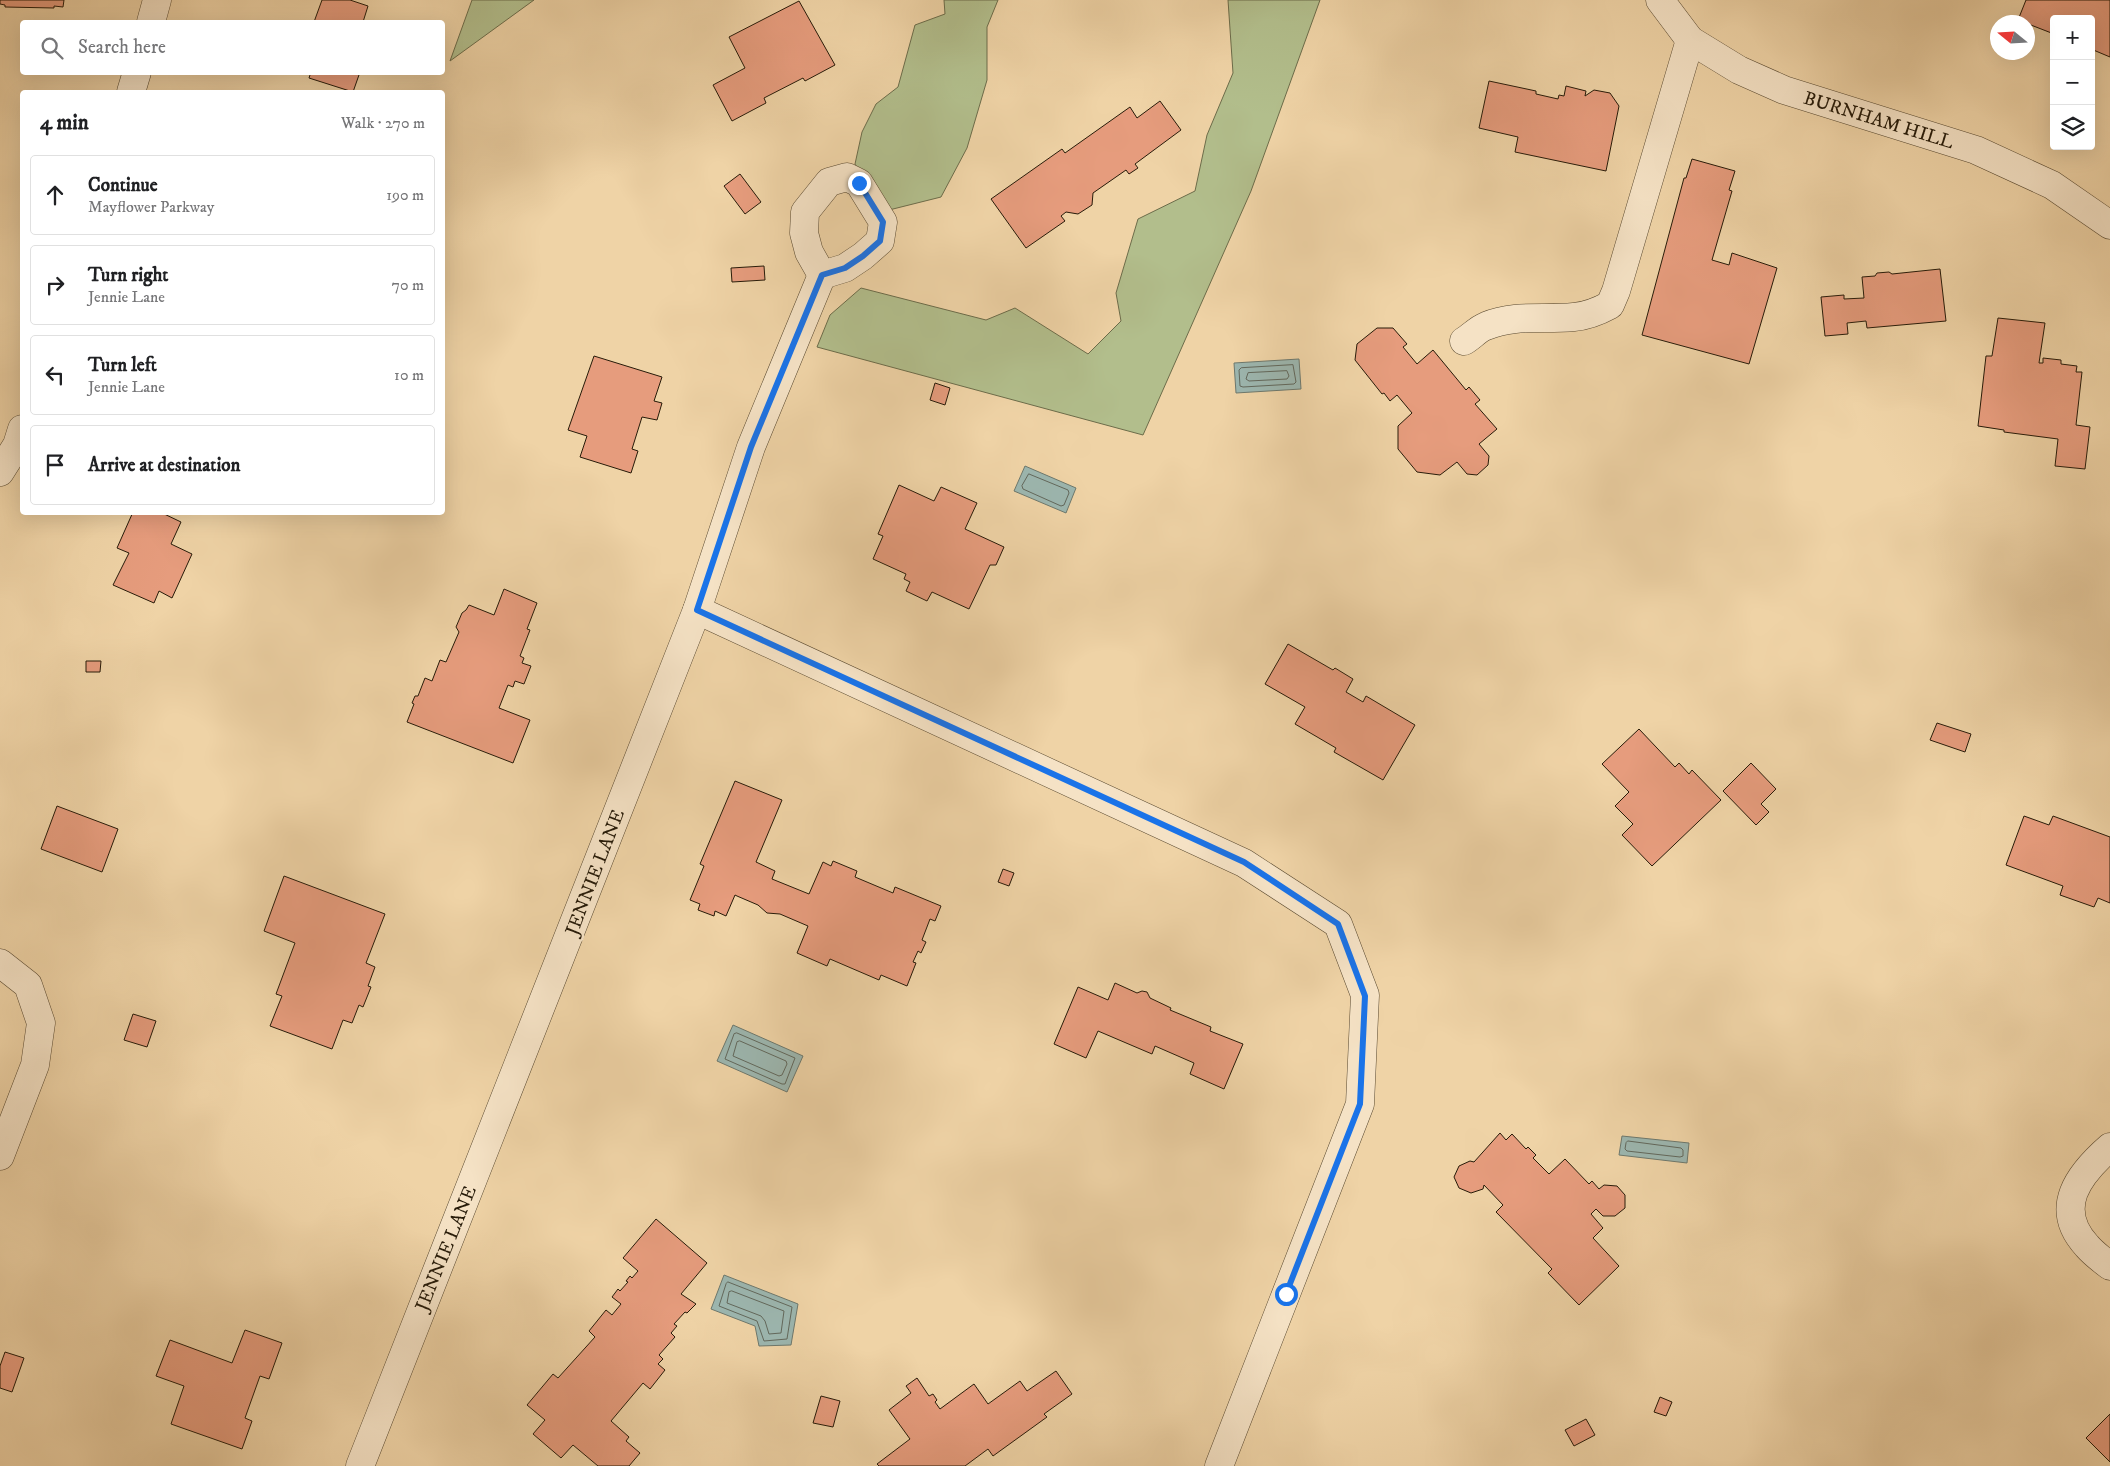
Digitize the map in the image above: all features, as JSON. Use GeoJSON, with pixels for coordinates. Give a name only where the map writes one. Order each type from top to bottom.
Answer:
{"type":"FeatureCollection","features":[{"type":"Feature","properties":{"kind":"street"},"geometry":{"type":"LineString","coordinates":[[152,20],[157,0]]}},
{"type":"Feature","properties":{"kind":"street","name":"BURNHAM HILL"},"geometry":{"type":"LineString","coordinates":[[1660,0],[1690,40],[1739,70],[1784,90],[1976,150],[2052,185],[2110,225]]}},
{"type":"Feature","properties":{"kind":"street"},"geometry":{"type":"LineString","coordinates":[[1464,341],[1485,326],[1504,321],[1528,317],[1574,317],[1594,313],[1610,305],[1616,291],[1690,40]]}},
{"type":"Feature","properties":{"kind":"street"},"geometry":{"type":"LineString","coordinates":[[132,90],[136,75]]}},
{"type":"Feature","properties":{"kind":"street","name":"JENNIE LANE"},"geometry":{"type":"LineString","coordinates":[[360,1466],[697,610],[751,447],[822,275]]}},
{"type":"Feature","properties":{"kind":"street"},"geometry":{"type":"LineString","coordinates":[[0,472],[17,445],[20,435]]}},
{"type":"Feature","properties":{"kind":"street"},"geometry":{"type":"LineString","coordinates":[[697,610],[1244,862],[1338,924],[1365,996],[1360,1104],[1219,1466]]}},
{"type":"Feature","properties":{"kind":"street"},"geometry":{"type":"LineString","coordinates":[[0,963],[28,985],[41,1023],[35,1065],[0,1156]]}},
{"type":"Feature","properties":{"kind":"street"},"geometry":{"type":"LineString","coordinates":[[2110,1148],[2078,1181],[2069,1202],[2076,1230],[2087,1246],[2110,1266]]}},
{"type":"Feature","properties":{"kind":"green space"},"geometry":{"type":"Polygon","coordinates":[[[472,0],[534,0],[450,61],[472,0]]]}},
{"type":"Feature","properties":{"kind":"green space"},"geometry":{"type":"Polygon","coordinates":[[[944,0],[998,0],[987,27],[987,80],[967,148],[941,197],[885,211],[867,189],[855,164],[862,132],[876,104],[898,87],[915,25],[945,14],[944,0]]]}},
{"type":"Feature","properties":{"kind":"green space"},"geometry":{"type":"Polygon","coordinates":[[[1228,0],[1320,0],[1251,191],[1143,435],[817,347],[830,315],[861,288],[986,320],[1015,308],[1088,354],[1121,321],[1116,293],[1138,219],[1195,191],[1207,135],[1233,73],[1228,0]]]}},
{"type":"Feature","properties":{"kind":"water"},"geometry":{"type":"Polygon","coordinates":[[[1299,359],[1301,389],[1236,393],[1234,363],[1299,359]]]}},
{"type":"Feature","properties":{"kind":"water"},"geometry":{"type":"Polygon","coordinates":[[[1025,466],[1076,488],[1066,513],[1014,491],[1025,466]]]}},
{"type":"Feature","properties":{"kind":"water"},"geometry":{"type":"Polygon","coordinates":[[[733,1025],[803,1056],[787,1092],[717,1061],[733,1025]]]}},
{"type":"Feature","properties":{"kind":"water"},"geometry":{"type":"Polygon","coordinates":[[[1622,1136],[1689,1143],[1687,1163],[1619,1155],[1622,1136]]]}},
{"type":"Feature","properties":{"kind":"water"},"geometry":{"type":"Polygon","coordinates":[[[724,1275],[798,1304],[791,1345],[759,1346],[755,1326],[711,1309],[724,1275]]]}},
{"type":"Feature","properties":{"kind":"building"},"geometry":{"type":"Polygon","coordinates":[[[0,0],[64,0],[63,7],[54,6],[54,8],[5,7],[5,5],[0,4],[0,0]]]}},
{"type":"Feature","properties":{"kind":"building"},"geometry":{"type":"Polygon","coordinates":[[[322,0],[350,0],[368,6],[364,20],[315,20],[322,0]]]}},
{"type":"Feature","properties":{"kind":"building"},"geometry":{"type":"Polygon","coordinates":[[[2026,0],[2110,0],[2110,57],[2095,51],[2095,15],[2050,15],[2050,32],[2035,27],[2035,15],[2020,15],[2026,0]]]}},
{"type":"Feature","properties":{"kind":"building"},"geometry":{"type":"Polygon","coordinates":[[[799,1],[835,65],[805,81],[803,78],[764,98],[766,103],[732,121],[713,85],[745,68],[729,37],[799,1]]]}},
{"type":"Feature","properties":{"kind":"building"},"geometry":{"type":"Polygon","coordinates":[[[310,75],[359,75],[354,90],[347,90],[309,78],[310,75]]]}},
{"type":"Feature","properties":{"kind":"building"},"geometry":{"type":"Polygon","coordinates":[[[1489,81],[1536,91],[1536,94],[1558,99],[1559,95],[1564,96],[1566,86],[1586,91],[1585,96],[1594,90],[1610,93],[1619,106],[1606,171],[1515,152],[1518,137],[1479,128],[1489,81]]]}},
{"type":"Feature","properties":{"kind":"building"},"geometry":{"type":"Polygon","coordinates":[[[1160,101],[1181,130],[1135,164],[1138,168],[1129,174],[1126,170],[1093,193],[1092,205],[1078,214],[1066,212],[1061,216],[1065,221],[1026,248],[991,199],[1062,149],[1065,153],[1130,107],[1137,118],[1160,101]]]}},
{"type":"Feature","properties":{"kind":"building"},"geometry":{"type":"Polygon","coordinates":[[[1692,159],[1735,171],[1729,190],[1732,191],[1712,260],[1729,265],[1732,253],[1777,268],[1749,364],[1642,335],[1684,178],[1686,178],[1692,159]]]}},
{"type":"Feature","properties":{"kind":"building"},"geometry":{"type":"Polygon","coordinates":[[[740,174],[761,202],[745,214],[724,186],[740,174]]]}},
{"type":"Feature","properties":{"kind":"building"},"geometry":{"type":"Polygon","coordinates":[[[764,266],[765,280],[732,282],[731,268],[764,266]]]}},
{"type":"Feature","properties":{"kind":"building"},"geometry":{"type":"Polygon","coordinates":[[[1940,269],[1946,321],[1867,328],[1866,321],[1847,323],[1848,334],[1825,336],[1821,297],[1844,295],[1844,299],[1864,298],[1862,277],[1875,276],[1877,273],[1889,272],[1892,274],[1940,269]]]}},
{"type":"Feature","properties":{"kind":"building"},"geometry":{"type":"Polygon","coordinates":[[[1998,318],[2045,323],[2039,363],[2043,363],[2043,358],[2061,360],[2061,364],[2077,366],[2076,372],[2082,372],[2076,425],[2090,427],[2085,469],[2055,466],[2058,439],[2004,432],[2004,430],[1978,426],[1986,356],[1992,356],[1998,318]]]}},
{"type":"Feature","properties":{"kind":"building"},"geometry":{"type":"Polygon","coordinates":[[[1377,328],[1393,328],[1407,344],[1403,347],[1417,364],[1433,350],[1466,390],[1469,387],[1480,400],[1475,404],[1497,429],[1479,444],[1489,456],[1488,465],[1477,475],[1467,474],[1457,462],[1440,475],[1417,472],[1398,449],[1398,426],[1412,413],[1397,395],[1390,401],[1384,393],[1382,394],[1355,360],[1357,344],[1377,328]]]}},
{"type":"Feature","properties":{"kind":"building"},"geometry":{"type":"Polygon","coordinates":[[[594,356],[662,377],[654,401],[662,403],[657,420],[642,417],[632,449],[638,451],[631,473],[580,457],[587,436],[568,430],[594,356]]]}},
{"type":"Feature","properties":{"kind":"building"},"geometry":{"type":"Polygon","coordinates":[[[935,383],[950,388],[945,405],[930,400],[935,383]]]}},
{"type":"Feature","properties":{"kind":"building"},"geometry":{"type":"Polygon","coordinates":[[[899,485],[934,501],[941,487],[977,503],[965,529],[1004,547],[996,565],[990,565],[969,609],[932,592],[927,601],[906,591],[910,582],[904,579],[906,574],[873,559],[883,536],[878,534],[899,485]]]}},
{"type":"Feature","properties":{"kind":"building"},"geometry":{"type":"Polygon","coordinates":[[[132,515],[166,515],[181,522],[171,544],[192,554],[172,598],[159,591],[154,603],[113,585],[129,553],[117,548],[132,515]]]}},
{"type":"Feature","properties":{"kind":"building"},"geometry":{"type":"Polygon","coordinates":[[[504,589],[537,603],[527,629],[530,630],[520,656],[524,658],[522,663],[531,666],[524,684],[515,681],[513,687],[508,685],[499,708],[530,720],[513,763],[407,722],[414,704],[412,703],[415,696],[418,696],[425,678],[432,681],[440,660],[446,662],[459,632],[456,627],[462,613],[469,605],[494,615],[504,589]]]}},
{"type":"Feature","properties":{"kind":"building"},"geometry":{"type":"Polygon","coordinates":[[[1288,644],[1333,670],[1335,668],[1353,679],[1346,692],[1363,702],[1366,696],[1415,725],[1383,780],[1334,752],[1336,748],[1295,724],[1305,707],[1265,684],[1288,644]]]}},
{"type":"Feature","properties":{"kind":"building"},"geometry":{"type":"Polygon","coordinates":[[[86,661],[101,661],[100,672],[86,672],[86,661]]]}},
{"type":"Feature","properties":{"kind":"building"},"geometry":{"type":"Polygon","coordinates":[[[1937,723],[1971,734],[1965,752],[1930,740],[1937,723]]]}},
{"type":"Feature","properties":{"kind":"building"},"geometry":{"type":"Polygon","coordinates":[[[1639,729],[1675,767],[1679,763],[1689,774],[1692,770],[1721,800],[1652,866],[1622,835],[1633,824],[1615,806],[1629,792],[1602,764],[1639,729]]]}},
{"type":"Feature","properties":{"kind":"building"},"geometry":{"type":"Polygon","coordinates":[[[1751,763],[1776,789],[1761,804],[1769,812],[1756,825],[1723,791],[1751,763]]]}},
{"type":"Feature","properties":{"kind":"building"},"geometry":{"type":"Polygon","coordinates":[[[735,781],[782,800],[756,862],[775,871],[772,879],[809,894],[823,862],[831,866],[833,861],[857,871],[855,877],[893,893],[895,887],[941,906],[935,921],[930,919],[922,940],[926,942],[921,953],[918,951],[913,962],[916,963],[907,986],[881,975],[879,980],[830,959],[827,966],[797,953],[808,926],[780,914],[767,913],[758,905],[735,895],[726,916],[715,911],[714,916],[698,910],[700,904],[690,900],[704,866],[700,864],[735,781]]]}},
{"type":"Feature","properties":{"kind":"building"},"geometry":{"type":"Polygon","coordinates":[[[57,806],[118,829],[102,872],[41,849],[57,806]]]}},
{"type":"Feature","properties":{"kind":"building"},"geometry":{"type":"Polygon","coordinates":[[[2024,816],[2049,825],[2053,816],[2110,837],[2110,903],[2098,898],[2094,907],[2060,895],[2063,886],[2006,865],[2024,816]]]}},
{"type":"Feature","properties":{"kind":"building"},"geometry":{"type":"Polygon","coordinates":[[[1003,869],[1014,873],[1009,886],[998,882],[1003,869]]]}},
{"type":"Feature","properties":{"kind":"building"},"geometry":{"type":"Polygon","coordinates":[[[284,876],[385,914],[366,963],[375,967],[368,986],[371,987],[363,1007],[359,1005],[352,1023],[343,1020],[332,1049],[270,1026],[282,996],[276,994],[295,943],[264,931],[284,876]]]}},
{"type":"Feature","properties":{"kind":"building"},"geometry":{"type":"Polygon","coordinates":[[[1115,983],[1137,993],[1147,992],[1150,998],[1171,1008],[1170,1010],[1211,1027],[1210,1031],[1243,1044],[1224,1089],[1190,1074],[1194,1063],[1155,1046],[1152,1054],[1098,1031],[1086,1058],[1054,1044],[1078,987],[1108,1000],[1115,983]]]}},
{"type":"Feature","properties":{"kind":"building"},"geometry":{"type":"Polygon","coordinates":[[[133,1014],[156,1021],[147,1047],[124,1040],[133,1014]]]}},
{"type":"Feature","properties":{"kind":"building"},"geometry":{"type":"Polygon","coordinates":[[[1500,1133],[1506,1140],[1512,1134],[1526,1149],[1528,1147],[1536,1155],[1533,1158],[1549,1174],[1565,1159],[1589,1184],[1592,1181],[1599,1189],[1604,1185],[1617,1186],[1625,1195],[1625,1208],[1615,1216],[1603,1216],[1596,1209],[1591,1214],[1603,1228],[1593,1238],[1619,1266],[1579,1305],[1548,1273],[1552,1269],[1496,1212],[1503,1205],[1484,1185],[1483,1189],[1471,1193],[1459,1188],[1454,1177],[1459,1166],[1470,1161],[1474,1162],[1500,1133]]]}},
{"type":"Feature","properties":{"kind":"building"},"geometry":{"type":"Polygon","coordinates":[[[656,1219],[707,1263],[681,1294],[696,1304],[674,1324],[677,1326],[671,1333],[675,1337],[659,1355],[663,1359],[658,1364],[665,1370],[650,1389],[643,1383],[611,1421],[629,1437],[626,1441],[640,1453],[629,1466],[598,1466],[573,1445],[561,1458],[533,1434],[545,1420],[527,1405],[553,1374],[558,1378],[595,1337],[589,1331],[606,1310],[612,1315],[621,1304],[612,1297],[618,1289],[620,1291],[628,1282],[626,1281],[630,1276],[632,1278],[638,1271],[623,1258],[656,1219]]]}},
{"type":"Feature","properties":{"kind":"building"},"geometry":{"type":"Polygon","coordinates":[[[245,1330],[282,1343],[269,1379],[260,1376],[245,1418],[252,1421],[242,1449],[171,1424],[184,1386],[156,1376],[170,1340],[232,1363],[245,1330]]]}},
{"type":"Feature","properties":{"kind":"building"},"geometry":{"type":"Polygon","coordinates":[[[5,1352],[24,1358],[12,1392],[0,1388],[0,1366],[5,1352]]]}},
{"type":"Feature","properties":{"kind":"building"},"geometry":{"type":"Polygon","coordinates":[[[1056,1371],[1072,1394],[1044,1414],[1047,1417],[993,1456],[988,1449],[965,1466],[879,1466],[877,1464],[910,1439],[889,1410],[911,1393],[906,1386],[917,1378],[929,1396],[933,1394],[937,1400],[935,1402],[940,1409],[974,1384],[988,1404],[1020,1381],[1027,1391],[1056,1371]]]}},
{"type":"Feature","properties":{"kind":"building"},"geometry":{"type":"Polygon","coordinates":[[[821,1396],[840,1401],[833,1427],[813,1423],[821,1396]]]}},
{"type":"Feature","properties":{"kind":"building"},"geometry":{"type":"Polygon","coordinates":[[[1660,1397],[1672,1402],[1666,1416],[1654,1412],[1660,1397]]]}},
{"type":"Feature","properties":{"kind":"building"},"geometry":{"type":"Polygon","coordinates":[[[2110,1414],[2110,1462],[2086,1438],[2110,1414]]]}},
{"type":"Feature","properties":{"kind":"building"},"geometry":{"type":"Polygon","coordinates":[[[1586,1419],[1595,1435],[1574,1446],[1565,1430],[1586,1419]]]}},
{"type":"Feature","properties":{"kind":"route"},"geometry":{"type":"LineString","coordinates":[[859,183],[883,222],[880,241],[845,268],[822,275],[751,447],[697,610],[1244,862],[1338,924],[1365,996],[1360,1104],[1286,1294]]}}]}
